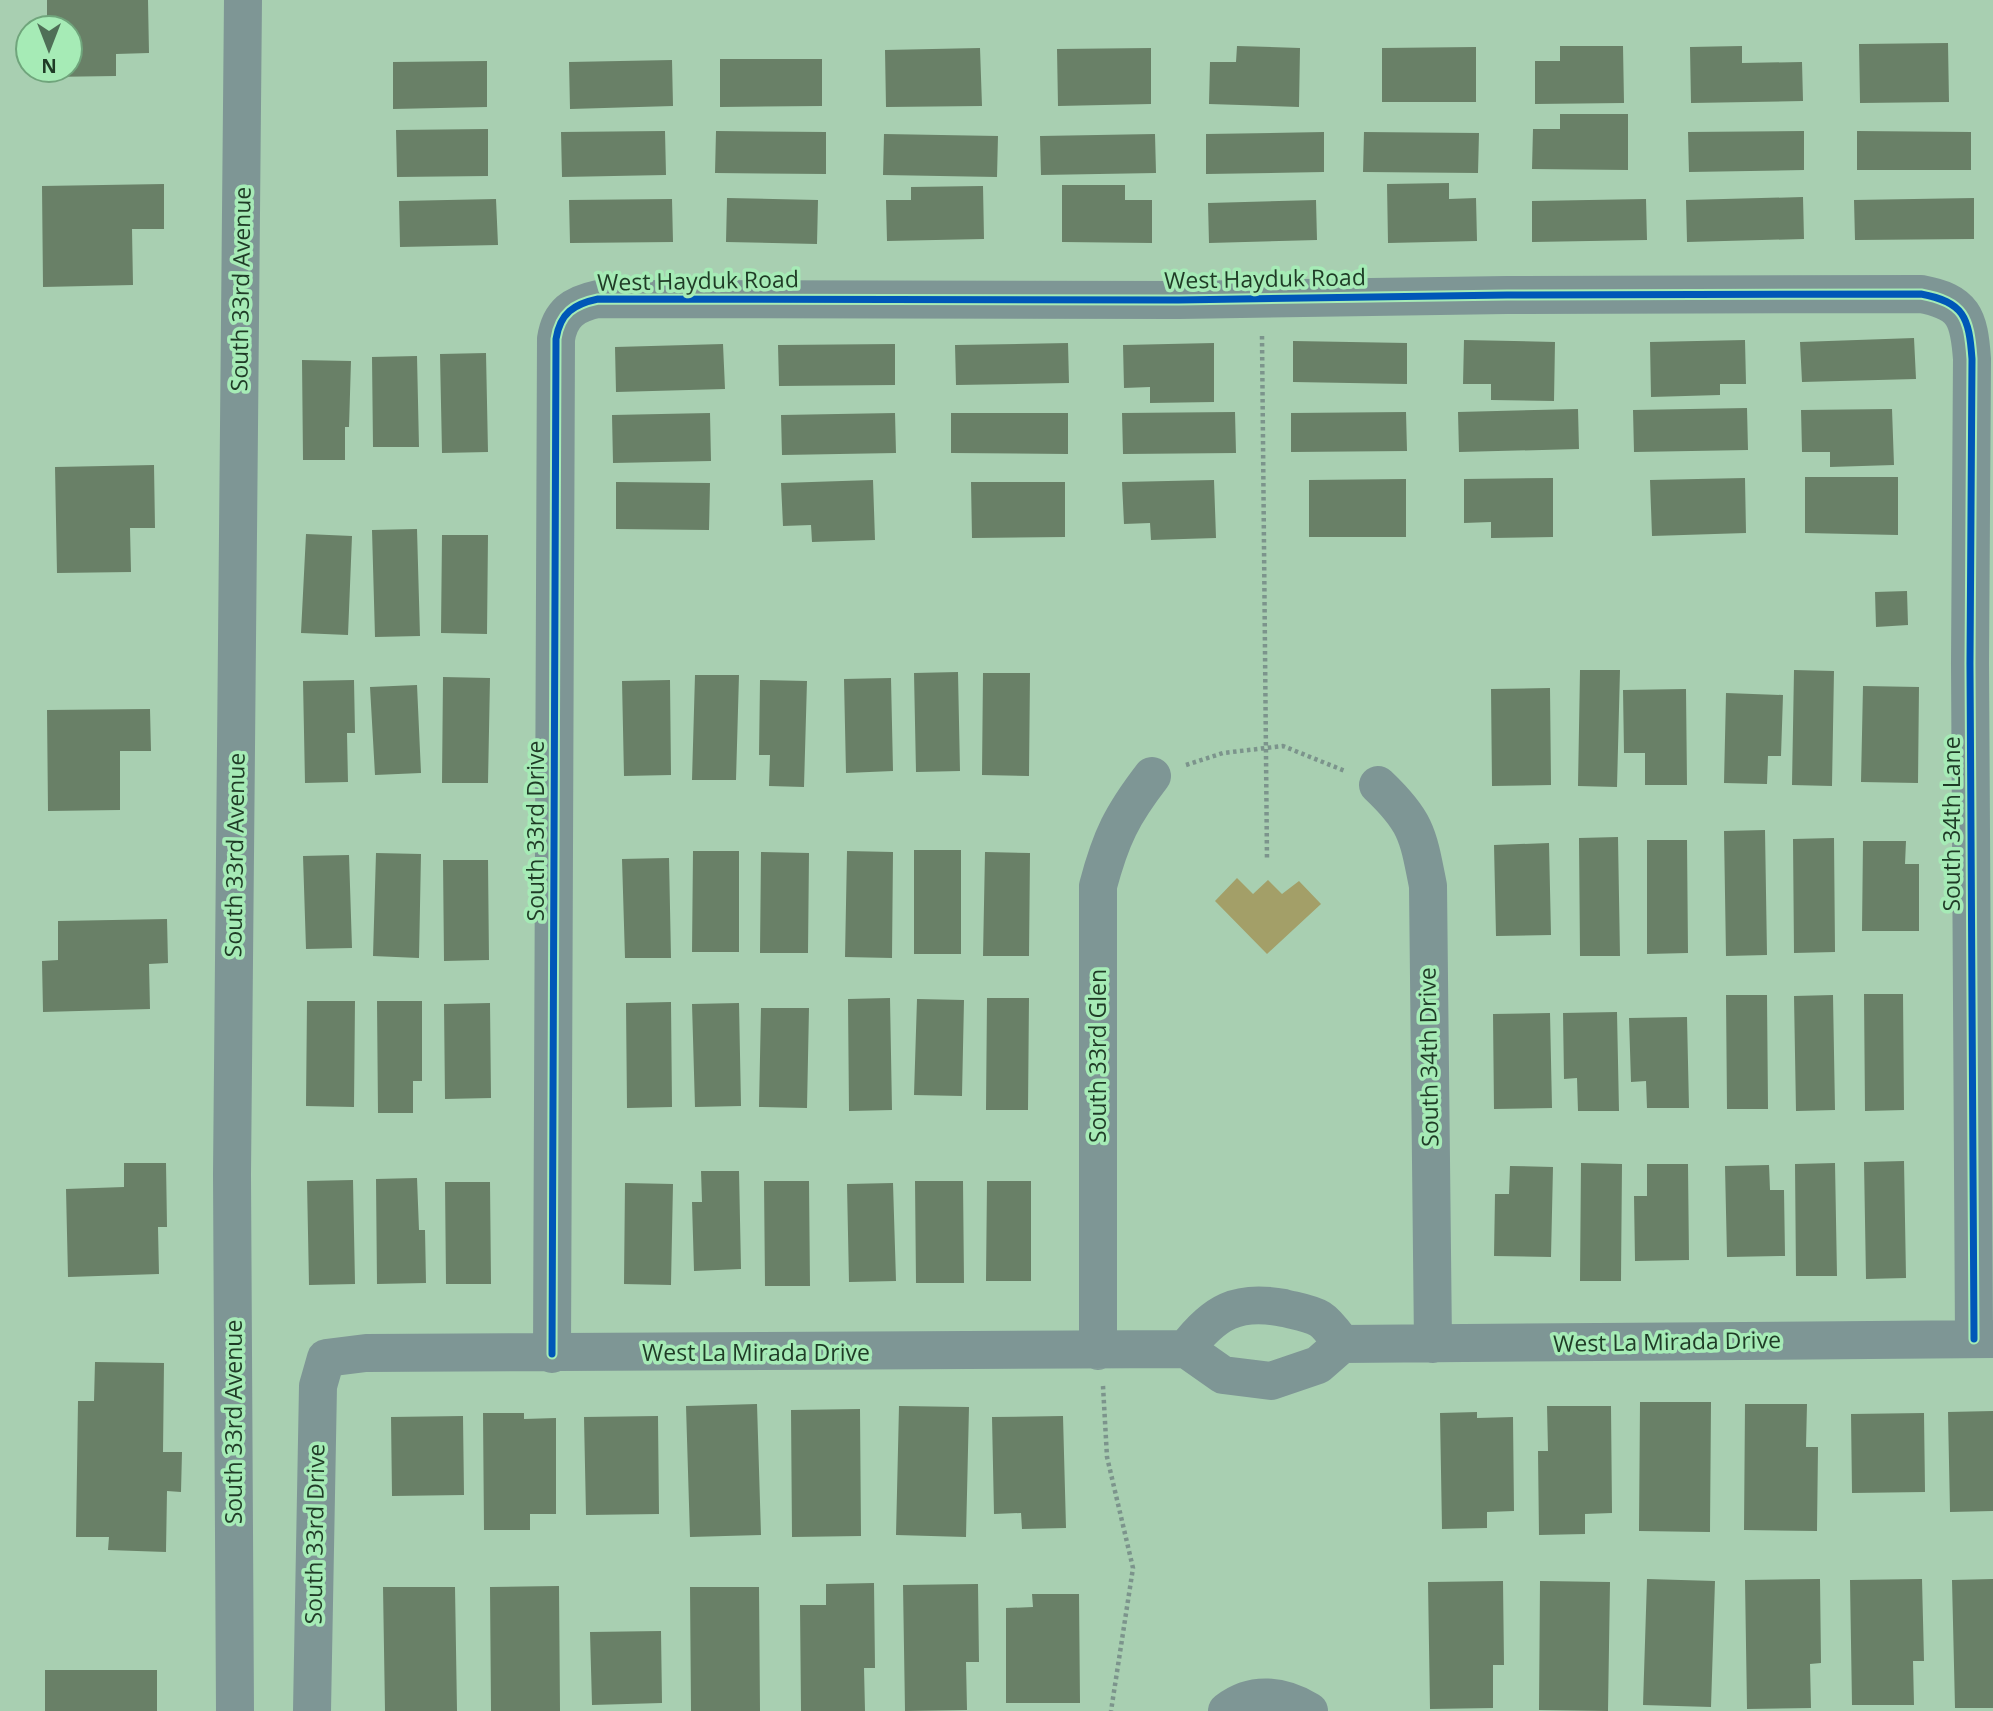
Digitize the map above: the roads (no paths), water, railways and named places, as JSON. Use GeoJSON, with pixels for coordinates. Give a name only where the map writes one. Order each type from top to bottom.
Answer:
{"type":"FeatureCollection","features":[{"type":"Feature","properties":{"kind":"street","name":"South 33rd Avenue"},"geometry":{"type":"LineString","coordinates":[[235,1711],[232,1175],[243,0]]}},
{"type":"Feature","properties":{"kind":"street","name":"West Hayduk Road"},"geometry":{"type":"LineString","coordinates":[[567,311],[582,302],[598,299],[1261,299],[1921,294],[1946,299],[1961,311]]}},
{"type":"Feature","properties":{"kind":"street","name":"South 33rd Drive"},"geometry":{"type":"LineString","coordinates":[[552,1354],[556,338],[558,326],[567,311]]}},
{"type":"Feature","properties":{"kind":"street","name":"South 34th Lane"},"geometry":{"type":"LineString","coordinates":[[1961,311],[1970,329],[1973,371],[1982,664],[1984,1339]]}},
{"type":"Feature","properties":{"kind":"street","name":"South 33rd Glen"},"geometry":{"type":"LineString","coordinates":[[1098,1350],[1098,886],[1108,849],[1124,813],[1152,776]]}},
{"type":"Feature","properties":{"kind":"street","name":"South 34th Drive"},"geometry":{"type":"LineString","coordinates":[[1378,785],[1406,811],[1420,843],[1428,886],[1433,1344]]}},
{"type":"Feature","properties":{"kind":"street"},"geometry":{"type":"LineString","coordinates":[[1258,1303],[1322,1319],[1342,1344],[1318,1365],[1271,1381],[1223,1375],[1186,1349],[1202,1327],[1215,1317],[1232,1309],[1258,1303]]}},
{"type":"Feature","properties":{"kind":"street","name":"West La Mirada Drive"},"geometry":{"type":"LineString","coordinates":[[1342,1344],[1984,1339]]}},
{"type":"Feature","properties":{"kind":"street","name":"West La Mirada Drive"},"geometry":{"type":"LineString","coordinates":[[326,1358],[366,1353],[1186,1349]]}},
{"type":"Feature","properties":{"kind":"street","name":"South 33rd Drive"},"geometry":{"type":"LineString","coordinates":[[312,1711],[318,1386],[326,1358]]}},
{"type":"Feature","properties":{"kind":"street"},"geometry":{"type":"LineString","coordinates":[[1227,1711],[1250,1699],[1271,1697],[1292,1701],[1309,1711]]}}]}
